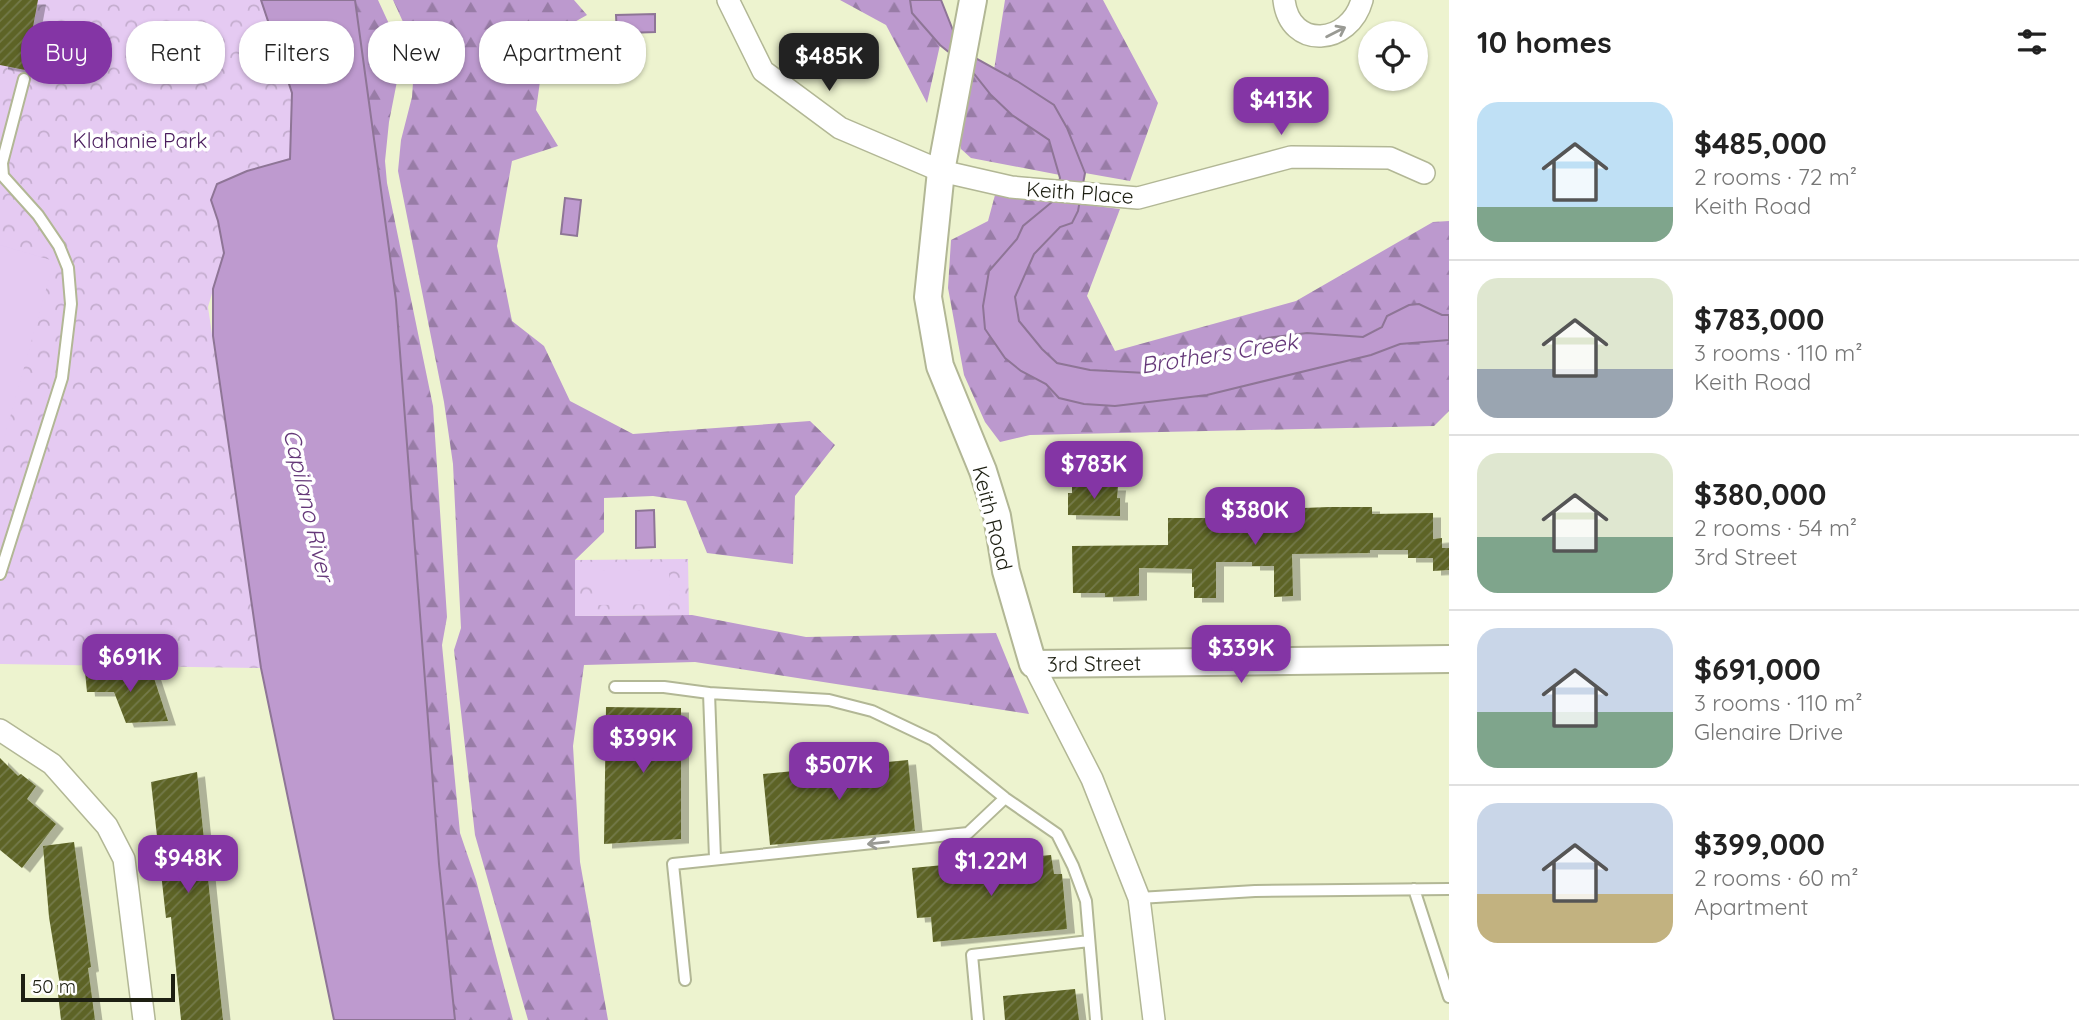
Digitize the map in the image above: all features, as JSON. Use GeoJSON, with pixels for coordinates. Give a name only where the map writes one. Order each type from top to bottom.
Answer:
{"type":"FeatureCollection","features":[{"type":"Feature","properties":{"kind":"street","name":"Keith Place"},"geometry":{"type":"LineString","coordinates":[[728,0],[763,71],[840,128],[941,171],[1011,187],[1138,198],[1291,157],[1390,158],[1424,173]]}},
{"type":"Feature","properties":{"kind":"street","name":"Keith Road"},"geometry":{"type":"LineString","coordinates":[[973,0],[941,171],[928,297],[940,366],[983,471],[997,516],[1006,571],[1033,664],[1092,779],[1139,898],[1154,1020]]}},
{"type":"Feature","properties":{"kind":"street"},"geometry":{"type":"LineString","coordinates":[[1284,0],[1289,17],[1296,26],[1304,33],[1325,37],[1343,30],[1354,19],[1362,0]]}},
{"type":"Feature","properties":{"kind":"street","name":"3rd Street"},"geometry":{"type":"LineString","coordinates":[[1033,664],[1449,659]]}},
{"type":"Feature","properties":{"kind":"street"},"geometry":{"type":"LineString","coordinates":[[0,730],[52,764],[107,826],[124,859],[144,1020]]}},
{"type":"Feature","properties":{"kind":"lane"},"geometry":{"type":"LineString","coordinates":[[0,574],[62,378],[71,304],[68,268],[59,246],[38,215],[3,176],[2,163],[23,84]]}},
{"type":"Feature","properties":{"kind":"lane"},"geometry":{"type":"LineString","coordinates":[[615,687],[664,687],[709,693],[829,700],[872,711],[933,740],[1005,798],[1057,834],[1086,901],[1096,1020]]}},
{"type":"Feature","properties":{"kind":"lane"},"geometry":{"type":"LineString","coordinates":[[709,693],[715,858]]}},
{"type":"Feature","properties":{"kind":"lane"},"geometry":{"type":"LineString","coordinates":[[685,980],[673,863],[968,832],[1005,798]]}},
{"type":"Feature","properties":{"kind":"lane"},"geometry":{"type":"LineString","coordinates":[[1414,889],[1449,997]]}},
{"type":"Feature","properties":{"kind":"lane"},"geometry":{"type":"LineString","coordinates":[[1139,898],[1255,891],[1449,889]]}},
{"type":"Feature","properties":{"kind":"lane"},"geometry":{"type":"LineString","coordinates":[[978,1020],[972,955],[1089,941]]}},
{"type":"Feature","properties":{"kind":"green space","name":"Klahanie Park"},"geometry":{"type":"Polygon","coordinates":[[[0,0],[261,0],[268,21],[239,21],[239,84],[289,84],[292,93],[290,159],[224,253],[208,307],[261,668],[0,664],[0,0]]]}},
{"type":"Feature","properties":{"kind":"green space"},"geometry":{"type":"Polygon","coordinates":[[[355,0],[378,0],[388,21],[368,21],[368,84],[396,84],[385,161],[387,183],[433,406],[447,617],[442,645],[460,833],[476,880],[513,1020],[455,1020],[439,864],[396,300],[355,0]]]}},
{"type":"Feature","properties":{"kind":"green space"},"geometry":{"type":"Polygon","coordinates":[[[393,0],[574,0],[587,15],[576,21],[479,21],[479,84],[540,84],[536,110],[558,146],[512,161],[497,246],[512,321],[544,346],[570,401],[633,434],[810,421],[835,445],[795,496],[793,564],[707,553],[686,501],[653,496],[604,498],[604,532],[575,560],[575,616],[692,615],[806,637],[996,633],[1029,714],[695,662],[584,665],[573,746],[580,862],[608,1020],[528,1020],[475,835],[454,650],[461,628],[453,464],[444,402],[398,171],[401,140],[413,84],[465,84],[465,21],[403,21],[393,0]]]}},
{"type":"Feature","properties":{"kind":"green space"},"geometry":{"type":"Polygon","coordinates":[[[840,0],[910,0],[912,14],[940,45],[927,103],[886,25],[840,0]]]}},
{"type":"Feature","properties":{"kind":"green space"},"geometry":{"type":"Polygon","coordinates":[[[1005,0],[1103,0],[1158,103],[1130,181],[1085,173],[1067,128],[994,70],[1005,0]]]}},
{"type":"Feature","properties":{"kind":"green space"},"geometry":{"type":"Polygon","coordinates":[[[974,73],[991,95],[1012,115],[1049,140],[1060,175],[971,158],[961,149],[960,137],[974,73]]]}},
{"type":"Feature","properties":{"kind":"green space"},"geometry":{"type":"Polygon","coordinates":[[[995,195],[1052,202],[1023,226],[1017,239],[989,271],[983,306],[985,329],[1021,371],[1046,384],[1059,398],[1207,395],[1371,355],[1400,344],[1449,340],[1449,411],[1434,426],[1030,435],[1000,442],[985,422],[964,375],[948,288],[951,240],[988,221],[995,195]]]}},
{"type":"Feature","properties":{"kind":"green space"},"geometry":{"type":"Polygon","coordinates":[[[1080,204],[1120,209],[1087,296],[1115,351],[1296,301],[1433,222],[1449,221],[1449,315],[1419,304],[1363,337],[1307,333],[1267,338],[1204,360],[1146,373],[1090,370],[1057,363],[1019,321],[1015,297],[1034,254],[1078,211],[1080,204]]]}},
{"type":"Feature","properties":{"kind":"green space"},"geometry":{"type":"Polygon","coordinates":[[[0,245],[54,261],[0,453],[0,245]]]}},
{"type":"Feature","properties":{"kind":"green space"},"geometry":{"type":"Polygon","coordinates":[[[688,559],[689,615],[575,616],[575,560],[688,559]]]}},
{"type":"Feature","properties":{"kind":"green space"},"geometry":{"type":"Polygon","coordinates":[[[596,571],[669,571],[670,604],[596,605],[596,571]]]}},
{"type":"Feature","properties":{"kind":"water","name":"Capilano River"},"geometry":{"type":"Polygon","coordinates":[[[261,0],[355,0],[396,300],[439,864],[455,1020],[334,1020],[261,668],[213,336],[213,289],[224,253],[211,200],[217,184],[247,171],[290,159],[292,93],[289,84],[354,84],[354,21],[268,21],[261,0]]]}},
{"type":"Feature","properties":{"kind":"water"},"geometry":{"type":"Polygon","coordinates":[[[910,0],[941,0],[956,38],[977,59],[1054,105],[1067,128],[1085,173],[1078,211],[1072,223],[1060,227],[1034,254],[1015,297],[1019,321],[1057,363],[1090,370],[1146,373],[1204,360],[1267,338],[1307,333],[1363,337],[1382,327],[1387,316],[1409,305],[1419,304],[1442,315],[1449,315],[1449,340],[1400,344],[1371,355],[1207,395],[1115,406],[1084,404],[1059,398],[1046,384],[1021,371],[1005,358],[985,329],[983,306],[989,271],[1017,239],[1023,226],[1052,202],[1060,178],[1049,140],[1012,115],[971,70],[940,45],[912,13],[910,0]]]}},
{"type":"Feature","properties":{"kind":"water"},"geometry":{"type":"Polygon","coordinates":[[[655,14],[655,32],[646,32],[646,21],[616,21],[616,15],[655,14]]]}},
{"type":"Feature","properties":{"kind":"water"},"geometry":{"type":"Polygon","coordinates":[[[565,198],[581,200],[577,236],[561,234],[565,198]]]}},
{"type":"Feature","properties":{"kind":"water"},"geometry":{"type":"Polygon","coordinates":[[[654,510],[655,547],[636,548],[636,511],[654,510]]]}},
{"type":"Feature","properties":{"kind":"building"},"geometry":{"type":"Polygon","coordinates":[[[0,0],[38,0],[34,21],[21,21],[21,69],[0,65],[0,0]]]}},
{"type":"Feature","properties":{"kind":"building"},"geometry":{"type":"Polygon","coordinates":[[[1072,486],[1118,486],[1120,516],[1068,515],[1068,493],[1072,493],[1072,486]]]}},
{"type":"Feature","properties":{"kind":"building"},"geometry":{"type":"Polygon","coordinates":[[[1372,507],[1372,514],[1433,513],[1433,539],[1442,538],[1442,548],[1449,548],[1449,570],[1433,571],[1433,558],[1408,558],[1408,550],[1292,554],[1293,596],[1274,597],[1274,566],[1252,566],[1252,562],[1216,562],[1216,598],[1194,598],[1192,569],[1139,568],[1139,596],[1105,597],[1105,593],[1073,593],[1072,546],[1168,545],[1168,518],[1303,515],[1303,508],[1372,507]]]}},
{"type":"Feature","properties":{"kind":"building"},"geometry":{"type":"Polygon","coordinates":[[[85,671],[152,672],[168,721],[126,723],[114,692],[87,692],[85,671]]]}},
{"type":"Feature","properties":{"kind":"building"},"geometry":{"type":"Polygon","coordinates":[[[606,707],[681,708],[681,839],[604,844],[606,707]]]}},
{"type":"Feature","properties":{"kind":"building"},"geometry":{"type":"Polygon","coordinates":[[[0,758],[18,776],[21,774],[36,786],[27,799],[56,824],[22,868],[0,850],[0,758]]]}},
{"type":"Feature","properties":{"kind":"building"},"geometry":{"type":"Polygon","coordinates":[[[908,760],[915,831],[770,845],[763,774],[908,760]]]}},
{"type":"Feature","properties":{"kind":"building"},"geometry":{"type":"Polygon","coordinates":[[[197,772],[223,1020],[181,1020],[171,917],[166,918],[151,782],[197,772]]]}},
{"type":"Feature","properties":{"kind":"building"},"geometry":{"type":"Polygon","coordinates":[[[74,842],[91,967],[88,968],[95,1020],[61,1020],[57,985],[60,985],[49,917],[43,846],[74,842]]]}},
{"type":"Feature","properties":{"kind":"building"},"geometry":{"type":"Polygon","coordinates":[[[1051,855],[1054,874],[1062,874],[1067,929],[933,942],[931,917],[917,918],[912,868],[1051,855]]]}},
{"type":"Feature","properties":{"kind":"building"},"geometry":{"type":"Polygon","coordinates":[[[1075,989],[1079,1020],[1005,1020],[1003,996],[1075,989]]]}},
{"type":"Feature","properties":{"kind":"water label","name":"Brothers Creek"},"geometry":{"type":"Point","coordinates":[1219,353]}}]}
